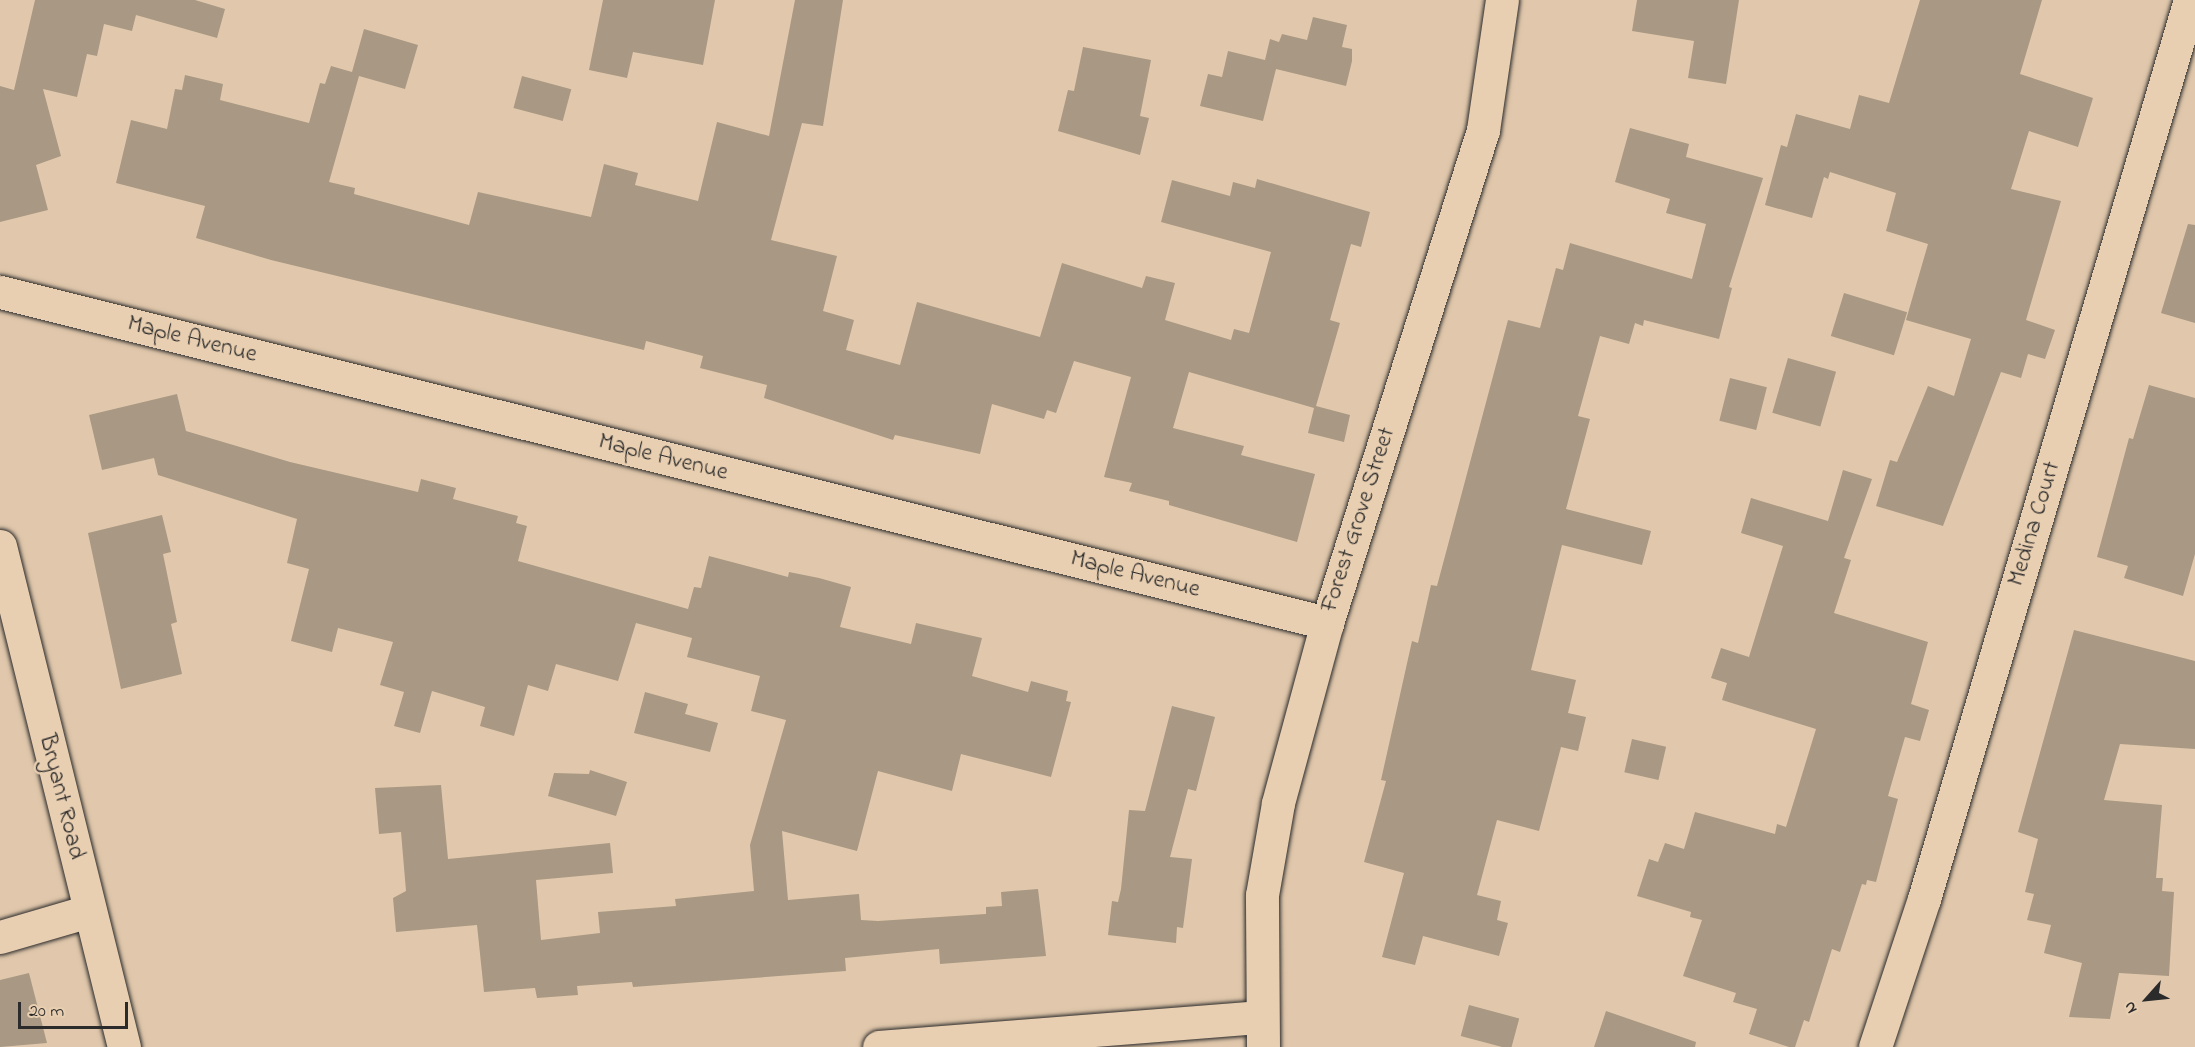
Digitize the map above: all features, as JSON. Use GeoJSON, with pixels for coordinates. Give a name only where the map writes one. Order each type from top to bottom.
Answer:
{"type":"FeatureCollection","features":[{"type":"Feature","properties":{"kind":"street","name":"Forest Grove Street"},"geometry":{"type":"LineString","coordinates":[[1262,1032],[1262,894],[1278,803],[1327,623],[1483,130],[1502,0]]}},
{"type":"Feature","properties":{"kind":"street","name":"Medina Court"},"geometry":{"type":"LineString","coordinates":[[1875,1047],[1924,899],[2190,0]]}},
{"type":"Feature","properties":{"kind":"street","name":"Maple Avenue"},"geometry":{"type":"LineString","coordinates":[[0,292],[1327,623]]}},
{"type":"Feature","properties":{"kind":"street","name":"Bryant Road"},"geometry":{"type":"LineString","coordinates":[[0,546],[124,1047]]}},
{"type":"Feature","properties":{"kind":"street"},"geometry":{"type":"LineString","coordinates":[[0,936],[89,911]]}},
{"type":"Feature","properties":{"kind":"street"},"geometry":{"type":"LineString","coordinates":[[879,1047],[1262,1032]]}},
{"type":"Feature","properties":{"kind":"building"},"geometry":{"type":"Polygon","coordinates":[[[35,0],[195,0],[225,9],[217,38],[136,15],[132,31],[104,24],[97,56],[87,54],[77,97],[43,89],[61,156],[36,165],[48,210],[0,222],[0,86],[14,90],[35,0]]]}},
{"type":"Feature","properties":{"kind":"building"},"geometry":{"type":"Polygon","coordinates":[[[603,0],[715,0],[703,65],[633,52],[627,78],[589,70],[603,0]]]}},
{"type":"Feature","properties":{"kind":"building"},"geometry":{"type":"Polygon","coordinates":[[[795,0],[843,0],[823,126],[802,123],[771,240],[837,256],[823,311],[854,320],[846,350],[900,365],[917,302],[1040,337],[1062,263],[1142,288],[1146,276],[1175,283],[1165,320],[1231,340],[1234,329],[1249,333],[1271,252],[1161,222],[1172,180],[1230,196],[1233,182],[1255,188],[1257,179],[1370,212],[1361,247],[1351,244],[1330,320],[1340,323],[1316,406],[1350,415],[1344,442],[1308,433],[1314,408],[1189,372],[1173,428],[1244,446],[1241,455],[1315,474],[1297,542],[1169,505],[1169,501],[1129,491],[1132,483],[1104,477],[1131,377],[1074,361],[1056,413],[1047,410],[1044,419],[992,404],[980,454],[895,435],[893,440],[764,398],[767,385],[700,368],[703,356],[646,341],[644,350],[271,260],[196,238],[205,206],[116,183],[131,120],[167,129],[175,89],[182,90],[185,75],[223,84],[220,100],[309,123],[320,83],[325,84],[331,66],[352,72],[364,29],[418,45],[405,89],[359,76],[329,182],[355,188],[354,194],[469,225],[478,192],[591,217],[604,164],[638,173],[635,185],[698,201],[717,122],[769,136],[795,0]]]}},
{"type":"Feature","properties":{"kind":"building"},"geometry":{"type":"Polygon","coordinates":[[[1637,0],[1739,0],[1726,84],[1688,78],[1694,41],[1632,31],[1637,0]]]}},
{"type":"Feature","properties":{"kind":"building"},"geometry":{"type":"Polygon","coordinates":[[[1920,0],[2042,0],[2020,74],[2093,98],[2078,147],[2029,131],[2011,189],[2061,201],[2026,320],[2055,330],[2045,359],[2028,354],[2021,378],[2001,372],[1943,526],[1876,506],[1890,460],[1897,462],[1928,386],[1954,396],[1971,339],[1906,320],[1928,244],[1886,231],[1896,193],[1830,172],[1828,179],[1824,177],[1812,218],[1765,205],[1781,145],[1787,147],[1796,114],[1850,129],[1859,95],[1889,103],[1920,0]]]}},
{"type":"Feature","properties":{"kind":"building"},"geometry":{"type":"Polygon","coordinates":[[[1313,17],[1347,25],[1342,47],[1352,49],[1352,61],[1346,86],[1276,69],[1263,121],[1200,106],[1208,74],[1222,77],[1228,51],[1265,60],[1270,39],[1279,42],[1282,34],[1307,40],[1313,17]]]}},
{"type":"Feature","properties":{"kind":"building"},"geometry":{"type":"Polygon","coordinates":[[[1083,47],[1151,60],[1140,116],[1149,118],[1140,155],[1058,131],[1068,90],[1074,91],[1083,47]]]}},
{"type":"Feature","properties":{"kind":"building"},"geometry":{"type":"Polygon","coordinates":[[[522,76],[571,89],[563,121],[513,108],[522,76]]]}},
{"type":"Feature","properties":{"kind":"building"},"geometry":{"type":"Polygon","coordinates":[[[1630,128],[1689,144],[1686,157],[1763,178],[1729,287],[1732,288],[1719,339],[1644,320],[1643,326],[1635,323],[1629,344],[1600,336],[1578,416],[1590,419],[1566,509],[1651,531],[1642,565],[1562,545],[1531,670],[1576,680],[1568,713],[1586,717],[1578,751],[1561,747],[1539,831],[1497,820],[1477,895],[1501,901],[1497,920],[1508,923],[1499,956],[1423,936],[1415,965],[1382,957],[1404,873],[1364,862],[1386,781],[1381,780],[1412,641],[1418,643],[1431,585],[1437,586],[1508,320],[1540,328],[1556,268],[1563,270],[1570,243],[1692,279],[1706,224],[1666,213],[1670,199],[1615,182],[1630,128]]]}},
{"type":"Feature","properties":{"kind":"building"},"geometry":{"type":"Polygon","coordinates":[[[2188,224],[2195,225],[2195,323],[2161,313],[2188,224]]]}},
{"type":"Feature","properties":{"kind":"building"},"geometry":{"type":"Polygon","coordinates":[[[1844,293],[1907,312],[1894,355],[1831,336],[1844,293]]]}},
{"type":"Feature","properties":{"kind":"building"},"geometry":{"type":"Polygon","coordinates":[[[1788,358],[1836,372],[1820,427],[1772,413],[1788,358]]]}},
{"type":"Feature","properties":{"kind":"building"},"geometry":{"type":"Polygon","coordinates":[[[1730,378],[1767,387],[1756,430],[1719,421],[1730,378]]]}},
{"type":"Feature","properties":{"kind":"building"},"geometry":{"type":"Polygon","coordinates":[[[2149,385],[2195,398],[2195,554],[2183,596],[2124,578],[2128,566],[2097,557],[2129,438],[2133,439],[2149,385]]]}},
{"type":"Feature","properties":{"kind":"building"},"geometry":{"type":"Polygon","coordinates":[[[177,394],[186,431],[290,462],[418,492],[421,479],[456,488],[453,499],[518,516],[516,523],[527,526],[518,561],[688,609],[694,587],[701,588],[709,556],[788,577],[789,572],[819,578],[851,587],[840,627],[911,644],[916,623],[982,638],[972,676],[1028,692],[1031,681],[1068,691],[1066,701],[1071,702],[1051,777],[961,754],[952,791],[878,771],[857,851],[782,831],[788,900],[859,894],[861,920],[878,921],[986,914],[986,907],[1002,906],[1001,892],[1038,889],[1046,956],[940,964],[939,949],[845,958],[846,971],[633,987],[632,982],[577,986],[578,995],[537,998],[535,988],[484,992],[477,925],[396,932],[393,898],[406,891],[401,832],[379,834],[375,788],[441,785],[448,859],[610,843],[613,873],[536,880],[541,940],[600,933],[598,912],[676,906],[675,899],[754,891],[750,845],[786,720],[751,711],[760,676],[687,657],[692,638],[636,623],[618,681],[556,664],[548,691],[528,685],[514,736],[480,726],[485,707],[432,691],[420,733],[394,726],[404,692],[380,685],[393,642],[338,628],[332,652],[291,641],[309,569],[287,563],[297,519],[158,475],[154,458],[102,470],[89,415],[177,394]]]}},
{"type":"Feature","properties":{"kind":"building"},"geometry":{"type":"Polygon","coordinates":[[[1843,470],[1872,479],[1844,558],[1851,560],[1834,613],[1928,642],[1911,704],[1929,710],[1920,741],[1905,737],[1888,796],[1898,799],[1876,882],[1867,880],[1866,885],[1862,884],[1840,952],[1832,949],[1809,1022],[1804,1020],[1795,1047],[1789,1047],[1749,1034],[1757,1009],[1733,1002],[1736,993],[1683,976],[1702,920],[1690,917],[1691,912],[1637,896],[1649,859],[1658,862],[1665,843],[1684,849],[1695,812],[1775,834],[1777,824],[1786,827],[1816,729],[1722,700],[1727,683],[1711,678],[1721,648],[1749,657],[1783,546],[1741,533],[1751,498],[1828,521],[1843,470]]]}},
{"type":"Feature","properties":{"kind":"building"},"geometry":{"type":"Polygon","coordinates":[[[162,515],[171,552],[163,554],[177,622],[171,624],[182,674],[121,689],[88,533],[162,515]]]}},
{"type":"Feature","properties":{"kind":"building"},"geometry":{"type":"Polygon","coordinates":[[[2074,630],[2195,661],[2195,749],[2120,744],[2104,800],[2162,805],[2156,878],[2163,878],[2162,891],[2174,892],[2169,976],[2119,973],[2110,1019],[2069,1017],[2082,963],[2044,953],[2051,925],[2027,920],[2034,894],[2025,892],[2038,839],[2018,832],[2074,630]]]}},
{"type":"Feature","properties":{"kind":"building"},"geometry":{"type":"Polygon","coordinates":[[[645,692],[688,704],[685,714],[718,723],[710,752],[634,733],[645,692]]]}},
{"type":"Feature","properties":{"kind":"building"},"geometry":{"type":"Polygon","coordinates":[[[1172,706],[1215,717],[1196,791],[1188,789],[1170,857],[1192,859],[1183,928],[1177,927],[1176,943],[1108,935],[1112,901],[1118,902],[1121,889],[1129,810],[1145,811],[1172,706]]]}},
{"type":"Feature","properties":{"kind":"building"},"geometry":{"type":"Polygon","coordinates":[[[1632,739],[1666,747],[1658,780],[1624,772],[1632,739]]]}},
{"type":"Feature","properties":{"kind":"building"},"geometry":{"type":"Polygon","coordinates":[[[590,770],[627,782],[616,816],[548,796],[554,773],[589,774],[590,770]]]}},
{"type":"Feature","properties":{"kind":"building"},"geometry":{"type":"Polygon","coordinates":[[[29,973],[47,1043],[0,1047],[0,980],[29,973]]]}},
{"type":"Feature","properties":{"kind":"building"},"geometry":{"type":"Polygon","coordinates":[[[1469,1005],[1519,1018],[1512,1047],[1502,1047],[1461,1036],[1469,1005]]]}},
{"type":"Feature","properties":{"kind":"building"},"geometry":{"type":"Polygon","coordinates":[[[1606,1011],[1696,1042],[1695,1047],[1594,1047],[1606,1011]]]}}]}
